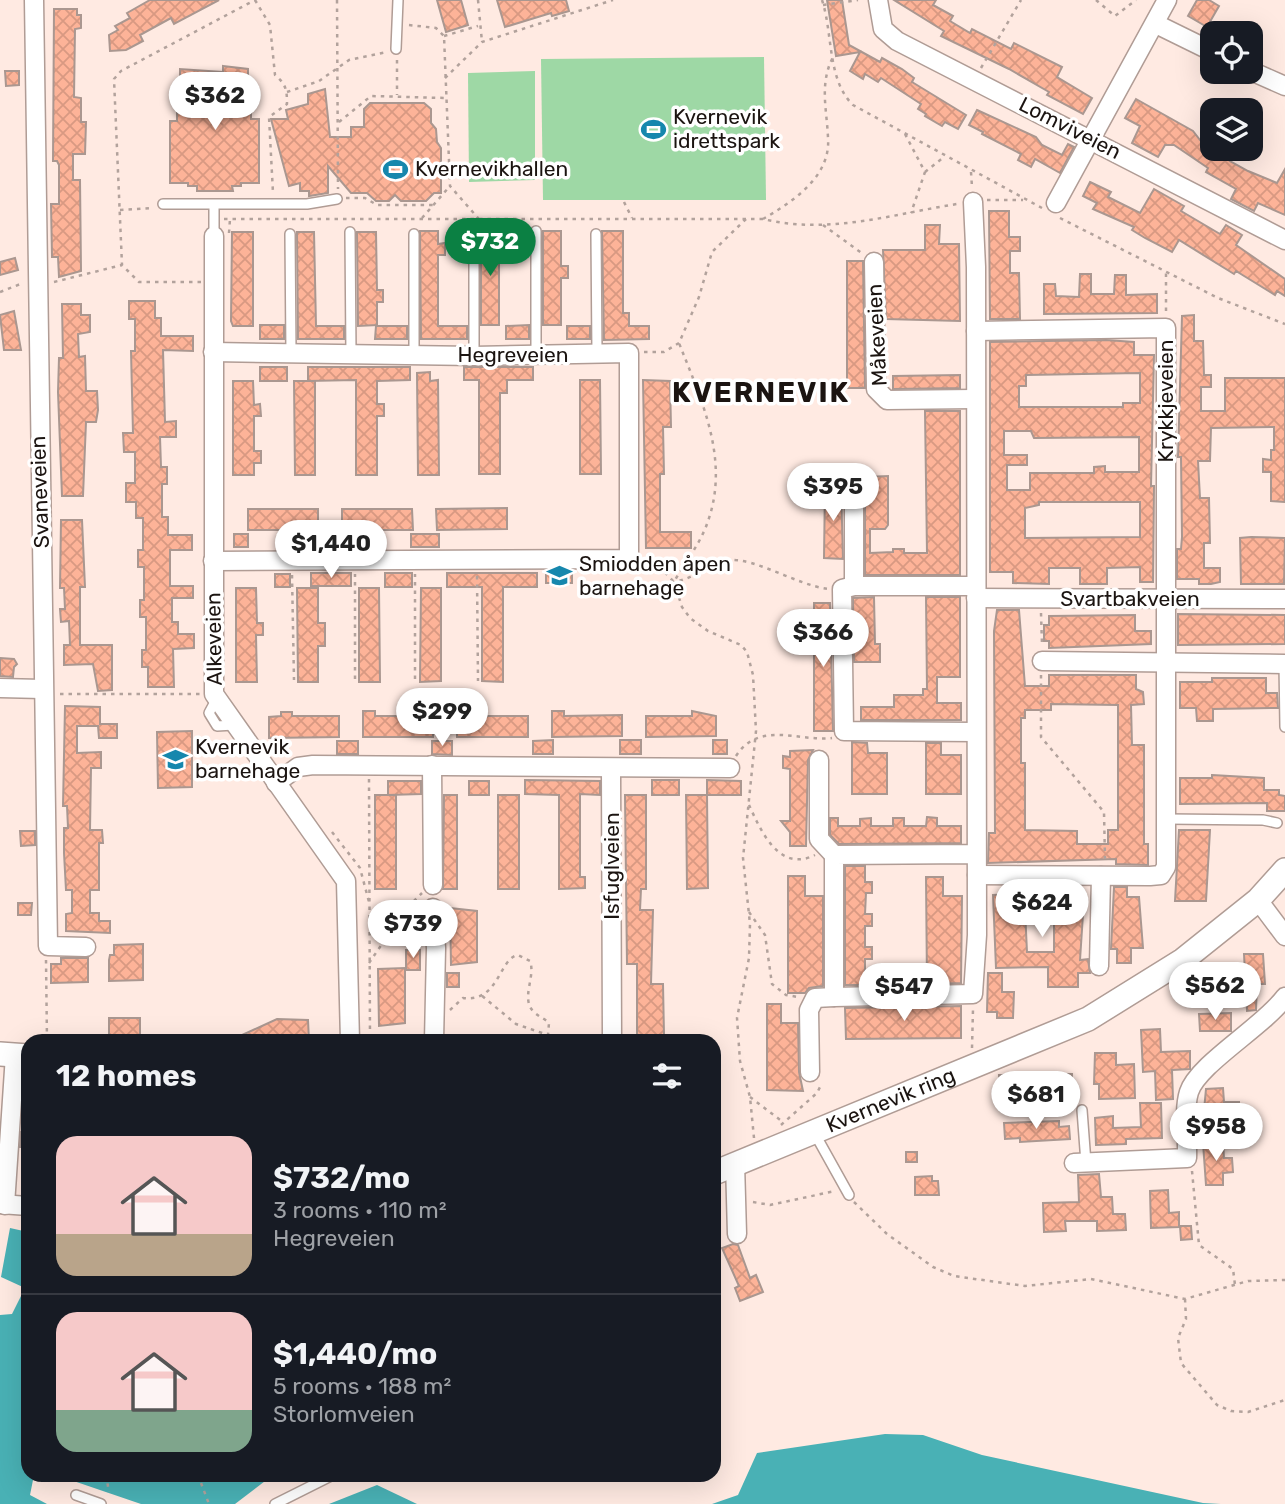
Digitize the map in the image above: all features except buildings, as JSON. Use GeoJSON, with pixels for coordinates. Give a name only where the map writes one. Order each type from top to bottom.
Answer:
{"type":"FeatureCollection","features":[{"type":"Feature","properties":{"kind":"main road","name":"Kvernevik ring"},"geometry":{"type":"LineString","coordinates":[[724,1168],[815,1134],[1088,1019],[1183,960],[1258,900],[1285,870]]}},
{"type":"Feature","properties":{"kind":"street","name":"Svaneveien"},"geometry":{"type":"LineString","coordinates":[[34,0],[39,488],[44,596],[41,690],[48,946]]}},
{"type":"Feature","properties":{"kind":"street","name":"Lomviveien"},"geometry":{"type":"LineString","coordinates":[[878,0],[883,29],[897,41],[1285,240]]}},
{"type":"Feature","properties":{"kind":"street"},"geometry":{"type":"LineString","coordinates":[[1055,211],[1167,0]]}},
{"type":"Feature","properties":{"kind":"street"},"geometry":{"type":"LineString","coordinates":[[1156,24],[1200,46]]}},
{"type":"Feature","properties":{"kind":"street"},"geometry":{"type":"LineString","coordinates":[[1263,76],[1285,86]]}},
{"type":"Feature","properties":{"kind":"street"},"geometry":{"type":"LineString","coordinates":[[810,1063],[809,1010],[815,998],[972,994],[977,875],[974,399],[976,331],[973,202]]}},
{"type":"Feature","properties":{"kind":"street","name":"Alkeveien"},"geometry":{"type":"LineString","coordinates":[[214,228],[215,697],[346,881],[350,1034]]}},
{"type":"Feature","properties":{"kind":"street","name":"Måkeveien"},"geometry":{"type":"LineString","coordinates":[[874,262],[876,389],[880,397],[887,400],[974,399]]}},
{"type":"Feature","properties":{"kind":"street","name":"Krykkjeveien"},"geometry":{"type":"LineString","coordinates":[[976,331],[1166,328],[1167,599],[1166,867],[1161,875],[977,875]]}},
{"type":"Feature","properties":{"kind":"street","name":"Hegreveien"},"geometry":{"type":"LineString","coordinates":[[213,352],[474,356],[629,353]]}},
{"type":"Feature","properties":{"kind":"street"},"geometry":{"type":"LineString","coordinates":[[213,561],[628,558],[631,536],[629,353]]}},
{"type":"Feature","properties":{"kind":"street"},"geometry":{"type":"LineString","coordinates":[[854,480],[844,731],[976,732]]}},
{"type":"Feature","properties":{"kind":"street"},"geometry":{"type":"LineString","coordinates":[[848,588],[976,592]]}},
{"type":"Feature","properties":{"kind":"street","name":"Svartbakveien"},"geometry":{"type":"LineString","coordinates":[[976,592],[1040,599],[1285,598]]}},
{"type":"Feature","properties":{"kind":"street"},"geometry":{"type":"LineString","coordinates":[[1042,661],[1285,664]]}},
{"type":"Feature","properties":{"kind":"street"},"geometry":{"type":"LineString","coordinates":[[0,688],[41,690]]}},
{"type":"Feature","properties":{"kind":"street"},"geometry":{"type":"LineString","coordinates":[[818,760],[819,839],[830,852],[834,997]]}},
{"type":"Feature","properties":{"kind":"street"},"geometry":{"type":"LineString","coordinates":[[276,783],[298,767],[432,765],[611,769],[731,764]]}},
{"type":"Feature","properties":{"kind":"street"},"geometry":{"type":"LineString","coordinates":[[432,765],[433,885]]}},
{"type":"Feature","properties":{"kind":"street","name":"Isfuglveien"},"geometry":{"type":"LineString","coordinates":[[611,769],[612,1034]]}},
{"type":"Feature","properties":{"kind":"street"},"geometry":{"type":"LineString","coordinates":[[830,852],[976,854]]}},
{"type":"Feature","properties":{"kind":"street"},"geometry":{"type":"LineString","coordinates":[[1099,966],[1103,873]]}},
{"type":"Feature","properties":{"kind":"street"},"geometry":{"type":"LineString","coordinates":[[1258,900],[1285,936]]}},
{"type":"Feature","properties":{"kind":"street"},"geometry":{"type":"LineString","coordinates":[[433,908],[434,1034]]}},
{"type":"Feature","properties":{"kind":"street"},"geometry":{"type":"LineString","coordinates":[[48,946],[86,947]]}},
{"type":"Feature","properties":{"kind":"street"},"geometry":{"type":"LineString","coordinates":[[1080,1163],[1188,1158],[1189,1092],[1211,1064],[1272,1015],[1285,997]]}},
{"type":"Feature","properties":{"kind":"street"},"geometry":{"type":"LineString","coordinates":[[14,1055],[3,1204],[21,1205]]}},
{"type":"Feature","properties":{"kind":"street","name":"Kvernevik ring"},"geometry":{"type":"LineString","coordinates":[[724,1168],[738,1200],[734,1216],[737,1234]]}},
{"type":"Feature","properties":{"kind":"lane"},"geometry":{"type":"LineString","coordinates":[[397,50],[398,0]]}},
{"type":"Feature","properties":{"kind":"lane"},"geometry":{"type":"LineString","coordinates":[[163,204],[307,204],[337,199]]}},
{"type":"Feature","properties":{"kind":"lane"},"geometry":{"type":"LineString","coordinates":[[214,206],[214,228]]}},
{"type":"Feature","properties":{"kind":"lane"},"geometry":{"type":"LineString","coordinates":[[536,231],[536,353]]}},
{"type":"Feature","properties":{"kind":"lane"},"geometry":{"type":"LineString","coordinates":[[350,232],[351,354]]}},
{"type":"Feature","properties":{"kind":"lane"},"geometry":{"type":"LineString","coordinates":[[474,233],[474,356]]}},
{"type":"Feature","properties":{"kind":"lane"},"geometry":{"type":"LineString","coordinates":[[290,234],[291,353]]}},
{"type":"Feature","properties":{"kind":"lane"},"geometry":{"type":"LineString","coordinates":[[414,234],[414,355]]}},
{"type":"Feature","properties":{"kind":"lane"},"geometry":{"type":"LineString","coordinates":[[596,234],[597,353]]}},
{"type":"Feature","properties":{"kind":"lane"},"geometry":{"type":"LineString","coordinates":[[1285,664],[1285,727]]}},
{"type":"Feature","properties":{"kind":"lane"},"geometry":{"type":"LineString","coordinates":[[1167,819],[1263,820],[1277,823]]}},
{"type":"Feature","properties":{"kind":"lane"},"geometry":{"type":"LineString","coordinates":[[1080,1163],[1082,1110]]}},
{"type":"Feature","properties":{"kind":"lane"},"geometry":{"type":"LineString","coordinates":[[815,1134],[849,1195]]}},
{"type":"Feature","properties":{"kind":"lane"},"geometry":{"type":"LineString","coordinates":[[275,1504],[318,1482]]}},
{"type":"Feature","properties":{"kind":"lane"},"geometry":{"type":"LineString","coordinates":[[76,1495],[101,1504]]}},
{"type":"Feature","properties":{"kind":"path"},"geometry":{"type":"LineString","coordinates":[[214,283],[139,282],[122,265],[114,79],[116,74],[255,0],[270,25],[275,75],[285,83],[287,93],[287,104],[269,117],[272,205]]}},
{"type":"Feature","properties":{"kind":"path"},"geometry":{"type":"LineString","coordinates":[[337,0],[337,199],[340,218]]}},
{"type":"Feature","properties":{"kind":"path"},"geometry":{"type":"LineString","coordinates":[[478,0],[482,42]]}},
{"type":"Feature","properties":{"kind":"path"},"geometry":{"type":"LineString","coordinates":[[445,78],[482,42],[613,0]]}},
{"type":"Feature","properties":{"kind":"path"},"geometry":{"type":"LineString","coordinates":[[822,0],[833,57],[845,97],[867,115],[971,172],[1026,200],[1055,211],[1166,273],[1285,324]]}},
{"type":"Feature","properties":{"kind":"path"},"geometry":{"type":"LineString","coordinates":[[823,5],[858,0]]}},
{"type":"Feature","properties":{"kind":"path"},"geometry":{"type":"LineString","coordinates":[[975,80],[1021,0]]}},
{"type":"Feature","properties":{"kind":"path"},"geometry":{"type":"LineString","coordinates":[[1096,0],[1115,16],[1136,0]]}},
{"type":"Feature","properties":{"kind":"path"},"geometry":{"type":"LineString","coordinates":[[398,24],[436,27],[444,36],[450,186],[478,218]]}},
{"type":"Feature","properties":{"kind":"path"},"geometry":{"type":"LineString","coordinates":[[444,36],[479,26]]}},
{"type":"Feature","properties":{"kind":"path"},"geometry":{"type":"LineString","coordinates":[[287,93],[302,89],[363,55],[397,50],[397,95]]}},
{"type":"Feature","properties":{"kind":"path"},"geometry":{"type":"LineString","coordinates":[[763,219],[805,191],[825,159],[829,141],[825,85],[833,57]]}},
{"type":"Feature","properties":{"kind":"path"},"geometry":{"type":"LineString","coordinates":[[339,122],[371,96],[445,97]]}},
{"type":"Feature","properties":{"kind":"path"},"geometry":{"type":"LineString","coordinates":[[905,134],[925,172]]}},
{"type":"Feature","properties":{"kind":"path"},"geometry":{"type":"LineString","coordinates":[[911,213],[925,172],[944,157]]}},
{"type":"Feature","properties":{"kind":"path"},"geometry":{"type":"LineString","coordinates":[[971,172],[973,202]]}},
{"type":"Feature","properties":{"kind":"path"},"geometry":{"type":"LineString","coordinates":[[422,219],[450,186]]}},
{"type":"Feature","properties":{"kind":"path"},"geometry":{"type":"LineString","coordinates":[[337,199],[365,198],[377,205],[435,205]]}},
{"type":"Feature","properties":{"kind":"path"},"geometry":{"type":"LineString","coordinates":[[214,228],[340,218],[763,219],[823,225],[882,219],[973,202],[1026,200]]}},
{"type":"Feature","properties":{"kind":"path"},"geometry":{"type":"LineString","coordinates":[[624,202],[632,218]]}},
{"type":"Feature","properties":{"kind":"path"},"geometry":{"type":"LineString","coordinates":[[120,210],[146,209],[163,204]]}},
{"type":"Feature","properties":{"kind":"path"},"geometry":{"type":"LineString","coordinates":[[629,353],[664,352],[679,343],[699,297],[712,251],[746,219]]}},
{"type":"Feature","properties":{"kind":"path"},"geometry":{"type":"LineString","coordinates":[[823,225],[874,262]]}},
{"type":"Feature","properties":{"kind":"path"},"geometry":{"type":"LineString","coordinates":[[0,292],[122,265]]}},
{"type":"Feature","properties":{"kind":"path"},"geometry":{"type":"LineString","coordinates":[[1166,273],[1166,328]]}},
{"type":"Feature","properties":{"kind":"path"},"geometry":{"type":"LineString","coordinates":[[674,582],[708,522],[714,487],[710,424],[679,343]]}},
{"type":"Feature","properties":{"kind":"path"},"geometry":{"type":"LineString","coordinates":[[628,558],[647,559],[657,564],[674,582],[682,607],[690,618],[708,631],[734,640],[747,652],[756,693],[755,742],[743,858],[749,911],[749,958],[737,1018],[740,1060],[750,1097],[755,1149]]}},
{"type":"Feature","properties":{"kind":"path"},"geometry":{"type":"LineString","coordinates":[[291,559],[294,680]]}},
{"type":"Feature","properties":{"kind":"path"},"geometry":{"type":"LineString","coordinates":[[355,560],[355,679]]}},
{"type":"Feature","properties":{"kind":"path"},"geometry":{"type":"LineString","coordinates":[[476,560],[478,681]]}},
{"type":"Feature","properties":{"kind":"path"},"geometry":{"type":"LineString","coordinates":[[674,582],[687,580],[729,560],[747,562],[816,587],[848,588]]}},
{"type":"Feature","properties":{"kind":"path"},"geometry":{"type":"LineString","coordinates":[[415,561],[415,679]]}},
{"type":"Feature","properties":{"kind":"path"},"geometry":{"type":"LineString","coordinates":[[1040,599],[1042,661]]}},
{"type":"Feature","properties":{"kind":"path"},"geometry":{"type":"LineString","coordinates":[[1040,685],[1041,737],[1104,811],[1103,873]]}},
{"type":"Feature","properties":{"kind":"path"},"geometry":{"type":"LineString","coordinates":[[41,690],[50,694],[215,697]]}},
{"type":"Feature","properties":{"kind":"path"},"geometry":{"type":"LineString","coordinates":[[731,764],[743,746],[776,732],[830,739],[844,731]]}},
{"type":"Feature","properties":{"kind":"path"},"geometry":{"type":"LineString","coordinates":[[369,765],[370,1034]]}},
{"type":"Feature","properties":{"kind":"path"},"geometry":{"type":"LineString","coordinates":[[748,802],[762,837],[775,850],[799,859],[830,852]]}},
{"type":"Feature","properties":{"kind":"path"},"geometry":{"type":"LineString","coordinates":[[330,829],[360,868],[369,902]]}},
{"type":"Feature","properties":{"kind":"path"},"geometry":{"type":"LineString","coordinates":[[369,962],[406,909],[433,885]]}},
{"type":"Feature","properties":{"kind":"path"},"geometry":{"type":"LineString","coordinates":[[749,911],[765,935],[772,984],[786,995],[815,998]]}},
{"type":"Feature","properties":{"kind":"path"},"geometry":{"type":"LineString","coordinates":[[47,1034],[48,946]]}},
{"type":"Feature","properties":{"kind":"path"},"geometry":{"type":"LineString","coordinates":[[436,1011],[451,1009],[463,998],[481,995],[501,977],[503,968],[514,955],[530,961],[533,970],[528,994],[530,1005],[534,1012],[549,1023],[548,1034]]}},
{"type":"Feature","properties":{"kind":"path"},"geometry":{"type":"LineString","coordinates":[[972,994],[972,1055]]}},
{"type":"Feature","properties":{"kind":"path"},"geometry":{"type":"LineString","coordinates":[[481,995],[516,1024],[545,1034]]}},
{"type":"Feature","properties":{"kind":"path"},"geometry":{"type":"LineString","coordinates":[[776,1130],[822,1086],[821,1067],[810,1063]]}},
{"type":"Feature","properties":{"kind":"path"},"geometry":{"type":"LineString","coordinates":[[750,1097],[783,1122]]}},
{"type":"Feature","properties":{"kind":"path"},"geometry":{"type":"LineString","coordinates":[[1188,1158],[1195,1186],[1199,1245],[1233,1269],[1235,1285]]}},
{"type":"Feature","properties":{"kind":"path"},"geometry":{"type":"LineString","coordinates":[[721,1200],[770,1205],[837,1190],[849,1195],[887,1234],[933,1267],[954,1276],[1025,1286],[1091,1279],[1185,1299],[1263,1279],[1285,1280]]}},
{"type":"Feature","properties":{"kind":"path"},"geometry":{"type":"LineString","coordinates":[[1185,1299],[1186,1319],[1178,1338],[1181,1363],[1217,1405],[1231,1411],[1248,1412],[1285,1400]]}},
{"type":"Feature","properties":{"kind":"path"},"geometry":{"type":"LineString","coordinates":[[107,1482],[108,1492]]}},
{"type":"Feature","properties":{"kind":"path"},"geometry":{"type":"LineString","coordinates":[[201,1482],[209,1504]]}},
{"type":"Feature","properties":{"kind":"green space","name":"Kvernevik idrettspark"},"geometry":{"type":"Polygon","coordinates":[[[764,57],[766,200],[543,200],[541,59],[764,57]]]}},
{"type":"Feature","properties":{"kind":"green space"},"geometry":{"type":"Polygon","coordinates":[[[535,71],[535,180],[469,182],[468,73],[535,71]]]}},
{"type":"Feature","properties":{"kind":"water"},"geometry":{"type":"Polygon","coordinates":[[[10,1228],[21,1230],[21,1286],[1,1277],[10,1228]]]}},
{"type":"Feature","properties":{"kind":"water"},"geometry":{"type":"Polygon","coordinates":[[[21,1296],[21,1482],[33,1482],[30,1495],[47,1504],[0,1504],[0,1315],[12,1314],[21,1296]]]}},
{"type":"Feature","properties":{"kind":"water"},"geometry":{"type":"Polygon","coordinates":[[[885,1434],[923,1435],[982,1455],[1203,1503],[1221,1504],[712,1504],[738,1495],[757,1453],[885,1434]]]}},
{"type":"Feature","properties":{"kind":"water"},"geometry":{"type":"Polygon","coordinates":[[[77,1482],[264,1482],[235,1504],[141,1504],[77,1482]]]}},
{"type":"Feature","properties":{"kind":"water"},"geometry":{"type":"Polygon","coordinates":[[[377,1485],[417,1504],[329,1504],[377,1485]]]}},
{"type":"Feature","properties":{"kind":"place","name":"Kvernevik idrettspark"},"geometry":{"type":"Point","coordinates":[653,129]}},
{"type":"Feature","properties":{"kind":"place","name":"Kvernevikhallen"},"geometry":{"type":"Point","coordinates":[395,169]}},
{"type":"Feature","properties":{"kind":"place","name":"Smiodden åpen barnehage"},"geometry":{"type":"Point","coordinates":[559,576]}},
{"type":"Feature","properties":{"kind":"place","name":"Kvernevik barnehage"},"geometry":{"type":"Point","coordinates":[175,759]}},
{"type":"Feature","properties":{"kind":"district","name":"KVERNEVIK"},"geometry":{"type":"Point","coordinates":[761,392]}}]}
